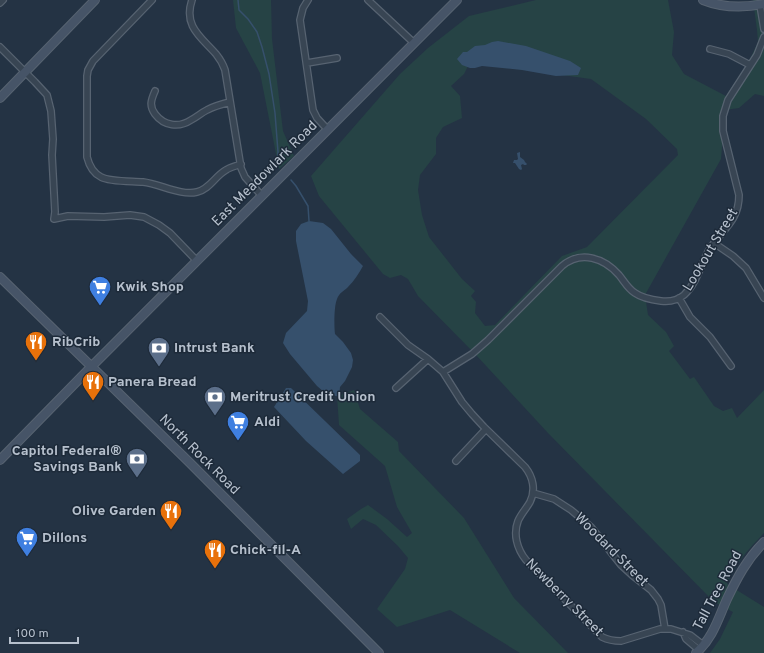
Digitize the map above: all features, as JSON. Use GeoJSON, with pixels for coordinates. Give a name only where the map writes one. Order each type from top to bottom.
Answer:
{"type":"FeatureCollection","features":[{"type":"Feature","properties":{"kind":"main road"},"geometry":{"type":"LineString","coordinates":[[0,98],[95,0]]}},
{"type":"Feature","properties":{"kind":"main road","name":"East Meadowlark Road"},"geometry":{"type":"LineString","coordinates":[[0,460],[457,0]]}},
{"type":"Feature","properties":{"kind":"main road"},"geometry":{"type":"LineString","coordinates":[[703,0],[738,7],[762,5]]}},
{"type":"Feature","properties":{"kind":"main road","name":"North Rock Road"},"geometry":{"type":"LineString","coordinates":[[0,276],[195,468],[378,653]]}},
{"type":"Feature","properties":{"kind":"main road","name":"Tall Tree Road"},"geometry":{"type":"LineString","coordinates":[[699,650],[716,627],[726,601],[740,573],[753,554],[764,542]]}},
{"type":"Feature","properties":{"kind":"street"},"geometry":{"type":"LineString","coordinates":[[152,0],[95,58],[88,70],[87,157],[91,166],[96,174],[106,179],[144,182],[186,193],[203,190],[226,170],[240,164]]}},
{"type":"Feature","properties":{"kind":"street"},"geometry":{"type":"LineString","coordinates":[[192,0],[190,12],[192,26],[198,35],[216,54],[225,70],[241,168],[245,176],[262,196]]}},
{"type":"Feature","properties":{"kind":"street"},"geometry":{"type":"LineString","coordinates":[[308,0],[303,8],[300,20],[315,116],[318,121],[328,130]]}},
{"type":"Feature","properties":{"kind":"street"},"geometry":{"type":"LineString","coordinates":[[368,0],[414,43]]}},
{"type":"Feature","properties":{"kind":"street"},"geometry":{"type":"LineString","coordinates":[[762,5],[764,29]]}},
{"type":"Feature","properties":{"kind":"street","name":"Lookout Street"},"geometry":{"type":"LineString","coordinates":[[443,372],[477,350],[562,266],[568,261],[576,258],[590,257],[607,265],[616,272],[631,290],[638,295],[655,300],[670,301],[679,298],[689,290],[714,243],[728,227],[737,210],[739,195],[723,131],[723,116],[728,100],[758,55],[764,37]]}},
{"type":"Feature","properties":{"kind":"street"},"geometry":{"type":"LineString","coordinates":[[0,47],[47,95],[51,111],[53,139],[52,161],[55,212],[54,219],[68,216],[104,217],[130,215],[144,217],[170,233],[197,261]]}},
{"type":"Feature","properties":{"kind":"street"},"geometry":{"type":"LineString","coordinates":[[710,49],[729,54],[750,65]]}},
{"type":"Feature","properties":{"kind":"street"},"geometry":{"type":"LineString","coordinates":[[307,63],[337,58]]}},
{"type":"Feature","properties":{"kind":"street"},"geometry":{"type":"LineString","coordinates":[[155,91],[150,105],[160,119],[171,124],[179,125],[185,123],[207,110],[230,102]]}},
{"type":"Feature","properties":{"kind":"street"},"geometry":{"type":"LineString","coordinates":[[714,243],[733,256],[746,268],[764,298]]}},
{"type":"Feature","properties":{"kind":"street"},"geometry":{"type":"LineString","coordinates":[[679,298],[690,317],[709,335],[731,366]]}},
{"type":"Feature","properties":{"kind":"street"},"geometry":{"type":"LineString","coordinates":[[380,317],[408,345],[443,372],[462,402],[486,429],[524,465],[533,480],[533,493]]}},
{"type":"Feature","properties":{"kind":"street"},"geometry":{"type":"LineString","coordinates":[[396,388],[428,359]]}},
{"type":"Feature","properties":{"kind":"street"},"geometry":{"type":"LineString","coordinates":[[456,461],[486,429]]}},
{"type":"Feature","properties":{"kind":"street","name":"Newberry Street"},"geometry":{"type":"LineString","coordinates":[[533,493],[531,500],[518,521],[516,532],[519,549],[526,560],[602,637],[616,641],[665,629],[671,629],[690,635],[699,650]]}},
{"type":"Feature","properties":{"kind":"street","name":"Woodard Street"},"geometry":{"type":"LineString","coordinates":[[533,493],[550,498],[564,505],[591,527],[621,565],[651,590],[658,599],[661,605],[665,629]]}},
{"type":"Feature","properties":{"kind":"green space"},"geometry":{"type":"Polygon","coordinates":[[[233,0],[271,0],[272,39],[283,131],[294,156],[279,169],[260,73],[236,28],[233,0]]]}},
{"type":"Feature","properties":{"kind":"green space"},"geometry":{"type":"Polygon","coordinates":[[[536,0],[668,0],[674,32],[672,55],[684,74],[726,96],[750,59],[758,42],[753,0],[764,0],[764,96],[755,94],[739,108],[725,110],[721,159],[645,295],[648,315],[666,332],[674,346],[669,351],[690,379],[694,377],[714,406],[723,411],[732,408],[737,418],[764,390],[764,533],[738,563],[727,584],[764,607],[764,653],[710,653],[720,639],[733,612],[714,602],[548,433],[476,355],[418,296],[408,279],[401,275],[390,278],[383,274],[319,196],[311,176],[400,74],[428,48],[469,16],[536,0]],[[468,66],[464,74],[451,86],[460,96],[462,118],[443,127],[436,138],[436,154],[420,175],[418,190],[422,215],[429,237],[462,279],[475,291],[471,296],[476,302],[475,313],[485,326],[495,325],[562,256],[587,247],[678,155],[677,149],[646,119],[591,79],[495,66],[468,66]]]}},
{"type":"Feature","properties":{"kind":"green space"},"geometry":{"type":"Polygon","coordinates":[[[354,390],[360,409],[398,442],[399,451],[464,518],[514,598],[568,653],[520,653],[450,610],[397,627],[377,609],[405,569],[408,558],[376,525],[363,519],[351,529],[347,519],[368,505],[387,519],[407,537],[412,533],[397,507],[385,466],[339,425],[337,396],[354,390]]]}},
{"type":"Feature","properties":{"kind":"water"},"geometry":{"type":"Polygon","coordinates":[[[498,41],[526,46],[570,61],[581,68],[578,75],[556,76],[522,70],[482,66],[470,68],[462,65],[457,59],[463,52],[467,52],[475,46],[498,41]]]}},
{"type":"Feature","properties":{"kind":"water"},"geometry":{"type":"Polygon","coordinates":[[[520,152],[520,157],[527,164],[521,165],[521,170],[515,163],[513,163],[514,160],[518,159],[517,153],[520,152]]]}},
{"type":"Feature","properties":{"kind":"water"},"geometry":{"type":"Polygon","coordinates":[[[309,221],[323,223],[331,229],[351,254],[363,266],[348,287],[339,295],[336,302],[334,316],[335,334],[351,353],[353,360],[352,367],[345,381],[340,387],[339,397],[324,392],[317,386],[290,354],[283,343],[286,333],[307,311],[308,301],[296,241],[296,231],[301,224],[309,221]]]}},
{"type":"Feature","properties":{"kind":"water"},"geometry":{"type":"Polygon","coordinates":[[[286,388],[291,388],[360,455],[360,461],[343,474],[306,441],[274,407],[286,388]]]}},
{"type":"Feature","properties":{"kind":"waterway"},"geometry":{"type":"LineString","coordinates":[[238,0],[239,10],[248,19],[257,32],[269,74],[275,113],[278,166]]}},
{"type":"Feature","properties":{"kind":"waterway"},"geometry":{"type":"LineString","coordinates":[[291,180],[308,206],[309,221]]}},
{"type":"Feature","properties":{"kind":"place","name":"Kwik Shop"},"geometry":{"type":"Point","coordinates":[100,306]}},
{"type":"Feature","properties":{"kind":"place","name":"RibCrib"},"geometry":{"type":"Point","coordinates":[36,362]}},
{"type":"Feature","properties":{"kind":"place","name":"Intrust Bank"},"geometry":{"type":"Point","coordinates":[159,368]}},
{"type":"Feature","properties":{"kind":"place","name":"Panera Bread"},"geometry":{"type":"Point","coordinates":[93,402]}},
{"type":"Feature","properties":{"kind":"place","name":"Meritrust Credit Union"},"geometry":{"type":"Point","coordinates":[215,416]}},
{"type":"Feature","properties":{"kind":"place","name":"Aldi"},"geometry":{"type":"Point","coordinates":[238,442]}},
{"type":"Feature","properties":{"kind":"place","name":"Capitol Federal® Savings Bank"},"geometry":{"type":"Point","coordinates":[137,478]}},
{"type":"Feature","properties":{"kind":"place","name":"Olive Garden"},"geometry":{"type":"Point","coordinates":[171,530]}},
{"type":"Feature","properties":{"kind":"place","name":"Dillons"},"geometry":{"type":"Point","coordinates":[27,558]}},
{"type":"Feature","properties":{"kind":"place","name":"Chick-fil-A"},"geometry":{"type":"Point","coordinates":[215,570]}}]}
